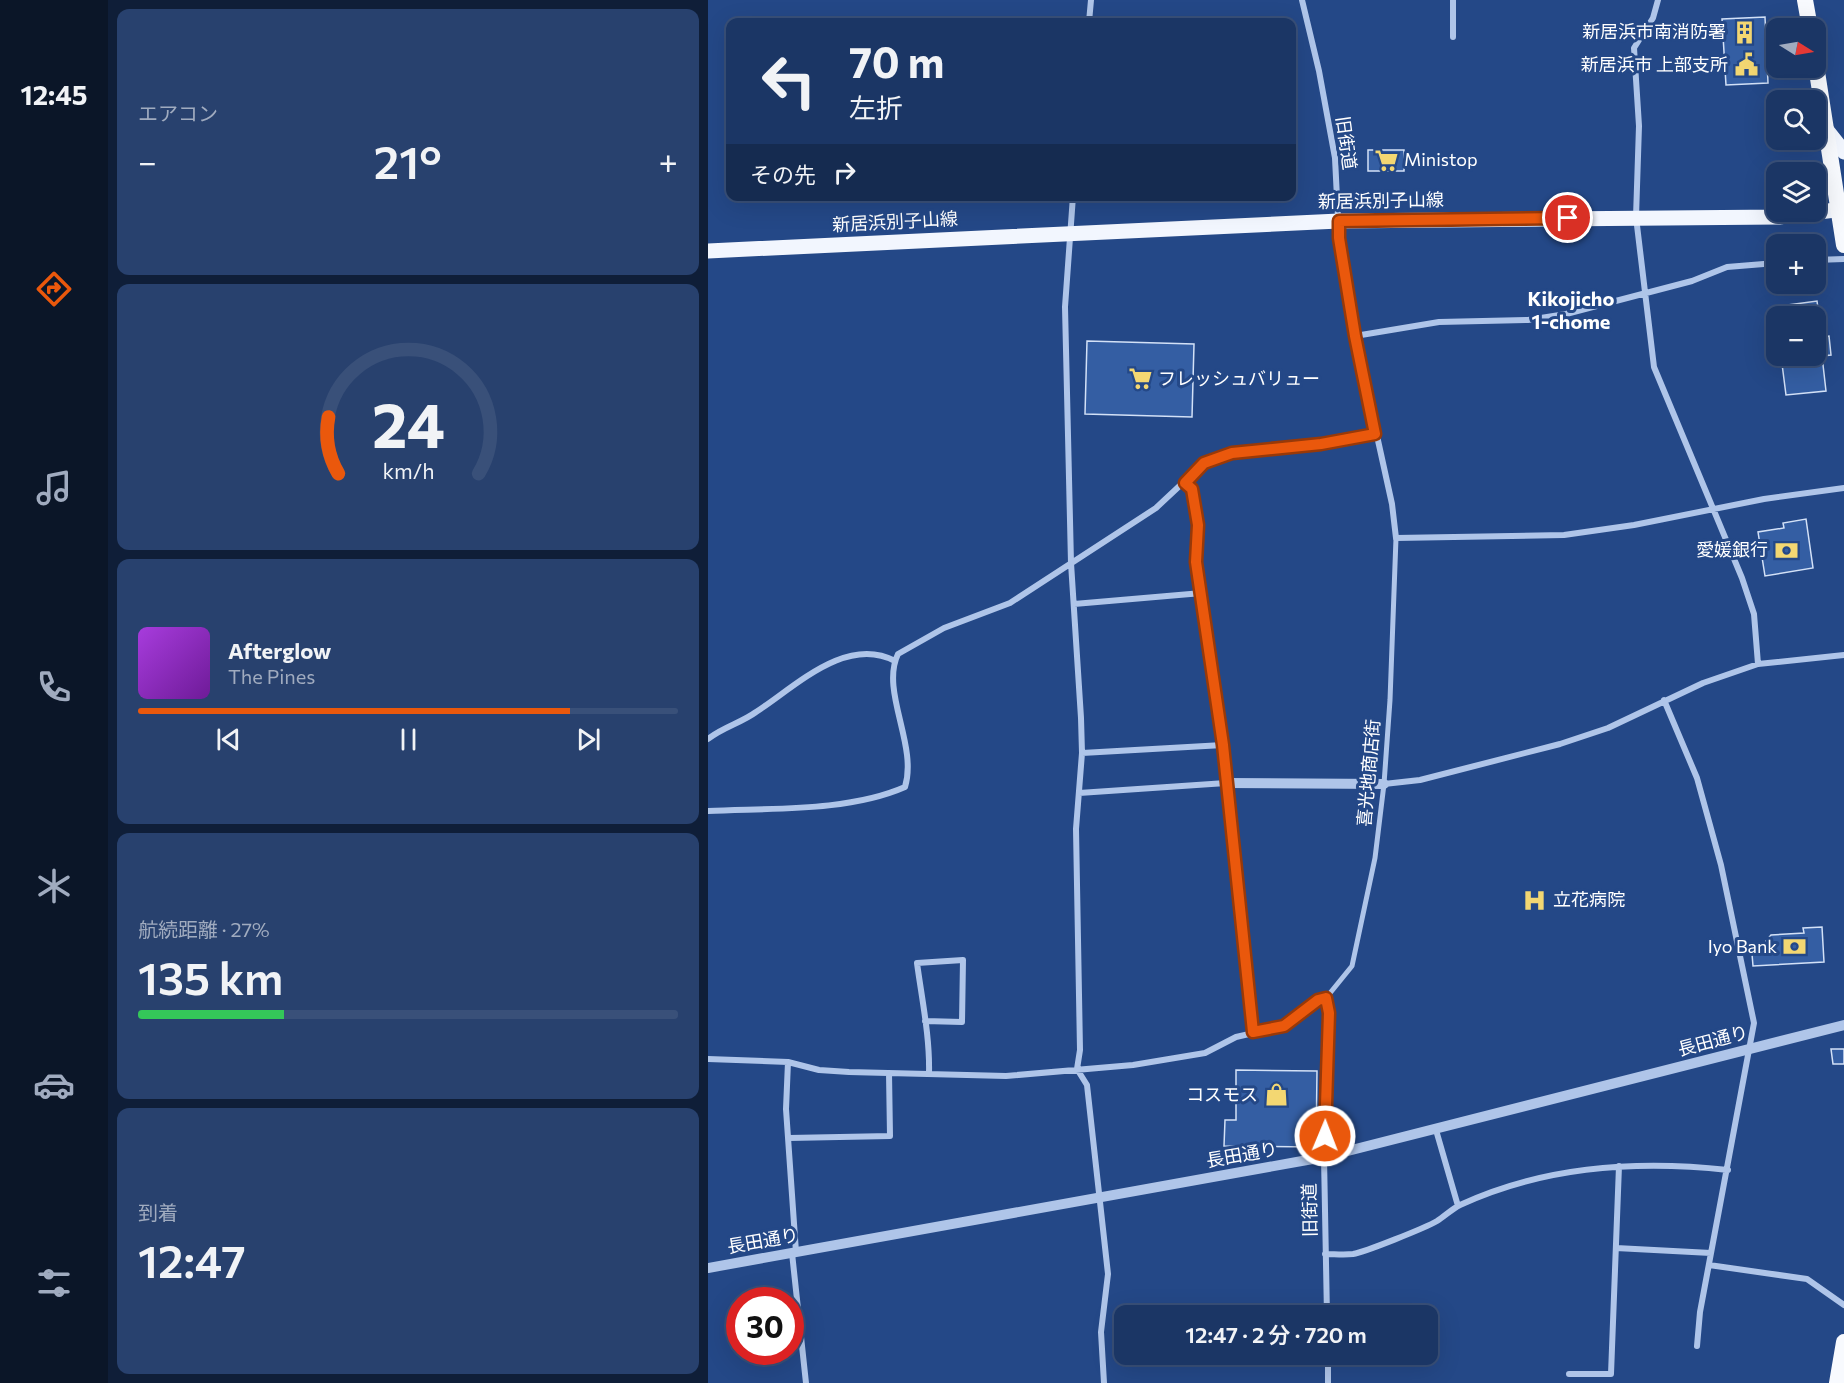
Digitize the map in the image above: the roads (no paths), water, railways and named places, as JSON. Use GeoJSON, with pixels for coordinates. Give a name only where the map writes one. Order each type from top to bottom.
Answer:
{"type":"FeatureCollection","features":[{"type":"Feature","properties":{"kind":"highway"},"geometry":{"type":"LineString","coordinates":[[1805,0],[1808,18]]}},
{"type":"Feature","properties":{"kind":"highway"},"geometry":{"type":"LineString","coordinates":[[1826,129],[1842,210],[1844,245]]}},
{"type":"Feature","properties":{"kind":"highway"},"geometry":{"type":"LineString","coordinates":[[1837,1383],[1844,1342]]}},
{"type":"Feature","properties":{"kind":"main road"},"geometry":{"type":"LineString","coordinates":[[1826,129],[1844,152]]}},
{"type":"Feature","properties":{"kind":"main road","name":"新居浜別子山線"},"geometry":{"type":"LineString","coordinates":[[708,251],[1339,221],[1779,217],[1842,210]]}},
{"type":"Feature","properties":{"kind":"street"},"geometry":{"type":"LineString","coordinates":[[1089,18],[1091,0]]}},
{"type":"Feature","properties":{"kind":"street","name":"旧街道"},"geometry":{"type":"LineString","coordinates":[[1302,0],[1319,71],[1335,158],[1339,238],[1355,336],[1392,504],[1396,538]]}},
{"type":"Feature","properties":{"kind":"street"},"geometry":{"type":"LineString","coordinates":[[1453,0],[1454,37]]}},
{"type":"Feature","properties":{"kind":"street"},"geometry":{"type":"LineString","coordinates":[[1658,0],[1653,18],[1634,48],[1639,126],[1636,217],[1654,367],[1711,509],[1738,567],[1754,614],[1758,664]]}},
{"type":"Feature","properties":{"kind":"street"},"geometry":{"type":"LineString","coordinates":[[1072,201],[1065,307],[1071,563],[1082,753],[1076,906],[1080,1050],[1077,1069],[1087,1085],[1108,1274],[1101,1332],[1104,1383]]}},
{"type":"Feature","properties":{"kind":"street"},"geometry":{"type":"LineString","coordinates":[[1826,260],[1844,259]]}},
{"type":"Feature","properties":{"kind":"street"},"geometry":{"type":"LineString","coordinates":[[1355,336],[1439,322],[1528,320],[1566,314],[1692,281],[1727,267],[1766,264]]}},
{"type":"Feature","properties":{"kind":"street"},"geometry":{"type":"LineString","coordinates":[[708,811],[856,801],[884,796],[905,787],[908,779],[906,742],[893,678],[898,654],[944,628],[1010,603],[1156,508],[1204,463],[1232,453],[1321,444],[1375,434]]}},
{"type":"Feature","properties":{"kind":"street"},"geometry":{"type":"LineString","coordinates":[[1185,483],[1192,489],[1197,516],[1196,562],[1223,745],[1253,1032]]}},
{"type":"Feature","properties":{"kind":"street"},"geometry":{"type":"LineString","coordinates":[[1396,538],[1564,535],[1844,488]]}},
{"type":"Feature","properties":{"kind":"street","name":"喜光地商店街"},"geometry":{"type":"LineString","coordinates":[[1326,998],[1352,966],[1375,858],[1384,784],[1393,653],[1396,538]]}},
{"type":"Feature","properties":{"kind":"street"},"geometry":{"type":"LineString","coordinates":[[1074,604],[1202,593]]}},
{"type":"Feature","properties":{"kind":"street"},"geometry":{"type":"LineString","coordinates":[[708,739],[724,727],[753,714],[823,667],[850,655],[880,653],[895,661]]}},
{"type":"Feature","properties":{"kind":"street"},"geometry":{"type":"LineString","coordinates":[[1079,793],[1226,783],[1384,784],[1420,780],[1560,744],[1608,728],[1703,683],[1758,664],[1844,655]]}},
{"type":"Feature","properties":{"kind":"street"},"geometry":{"type":"LineString","coordinates":[[1664,700],[1697,778],[1721,865],[1754,1023],[1711,1253],[1697,1346]]}},
{"type":"Feature","properties":{"kind":"street"},"geometry":{"type":"LineString","coordinates":[[1082,753],[1223,745]]}},
{"type":"Feature","properties":{"kind":"street"},"geometry":{"type":"LineString","coordinates":[[925,1021],[962,1022],[963,960],[917,963],[925,1021],[930,1046],[928,1074]]}},
{"type":"Feature","properties":{"kind":"street"},"geometry":{"type":"LineString","coordinates":[[708,1059],[788,1062],[819,1070],[1006,1076],[1133,1065],[1205,1053],[1236,1037],[1284,1026],[1318,1000],[1326,998]]}},
{"type":"Feature","properties":{"kind":"street","name":"旧街道"},"geometry":{"type":"LineString","coordinates":[[1326,998],[1329,1013],[1324,1156],[1327,1305]]}},
{"type":"Feature","properties":{"kind":"street","name":"長田通り"},"geometry":{"type":"LineString","coordinates":[[708,1268],[1324,1156],[1436,1130],[1844,1025]]}},
{"type":"Feature","properties":{"kind":"street"},"geometry":{"type":"LineString","coordinates":[[788,1062],[786,1109],[794,1253],[806,1383]]}},
{"type":"Feature","properties":{"kind":"street"},"geometry":{"type":"LineString","coordinates":[[789,1138],[890,1136],[889,1073]]}},
{"type":"Feature","properties":{"kind":"street"},"geometry":{"type":"LineString","coordinates":[[1436,1130],[1458,1206]]}},
{"type":"Feature","properties":{"kind":"street"},"geometry":{"type":"LineString","coordinates":[[1325,1254],[1354,1254],[1437,1221],[1458,1206],[1499,1190],[1568,1172],[1619,1166],[1676,1164],[1728,1170]]}},
{"type":"Feature","properties":{"kind":"street"},"geometry":{"type":"LineString","coordinates":[[1569,1374],[1611,1374],[1619,1166]]}},
{"type":"Feature","properties":{"kind":"street"},"geometry":{"type":"LineString","coordinates":[[1616,1248],[1711,1253]]}},
{"type":"Feature","properties":{"kind":"street"},"geometry":{"type":"LineString","coordinates":[[1709,1265],[1807,1279],[1844,1305]]}},
{"type":"Feature","properties":{"kind":"street"},"geometry":{"type":"LineString","coordinates":[[1328,1365],[1328,1383]]}},
{"type":"Feature","properties":{"kind":"place","name":"新居浜市南消防署"},"geometry":{"type":"Point","coordinates":[1744,32]}},
{"type":"Feature","properties":{"kind":"place","name":"新居浜市 上部支所"},"geometry":{"type":"Point","coordinates":[1746,65]}},
{"type":"Feature","properties":{"kind":"place","name":"Ministop"},"geometry":{"type":"Point","coordinates":[1386,160]}},
{"type":"Feature","properties":{"kind":"place","name":"フレッシュバリュー"},"geometry":{"type":"Point","coordinates":[1140,379]}},
{"type":"Feature","properties":{"kind":"place","name":"愛媛銀行"},"geometry":{"type":"Point","coordinates":[1786,550]}},
{"type":"Feature","properties":{"kind":"place","name":"立花病院"},"geometry":{"type":"Point","coordinates":[1535,900]}},
{"type":"Feature","properties":{"kind":"place","name":"Iyo Bank"},"geometry":{"type":"Point","coordinates":[1795,947]}},
{"type":"Feature","properties":{"kind":"place","name":"コスモス"},"geometry":{"type":"Point","coordinates":[1276,1095]}},
{"type":"Feature","properties":{"kind":"district","name":"Kikojicho 1-chome"},"geometry":{"type":"Point","coordinates":[1571,310]}}]}
